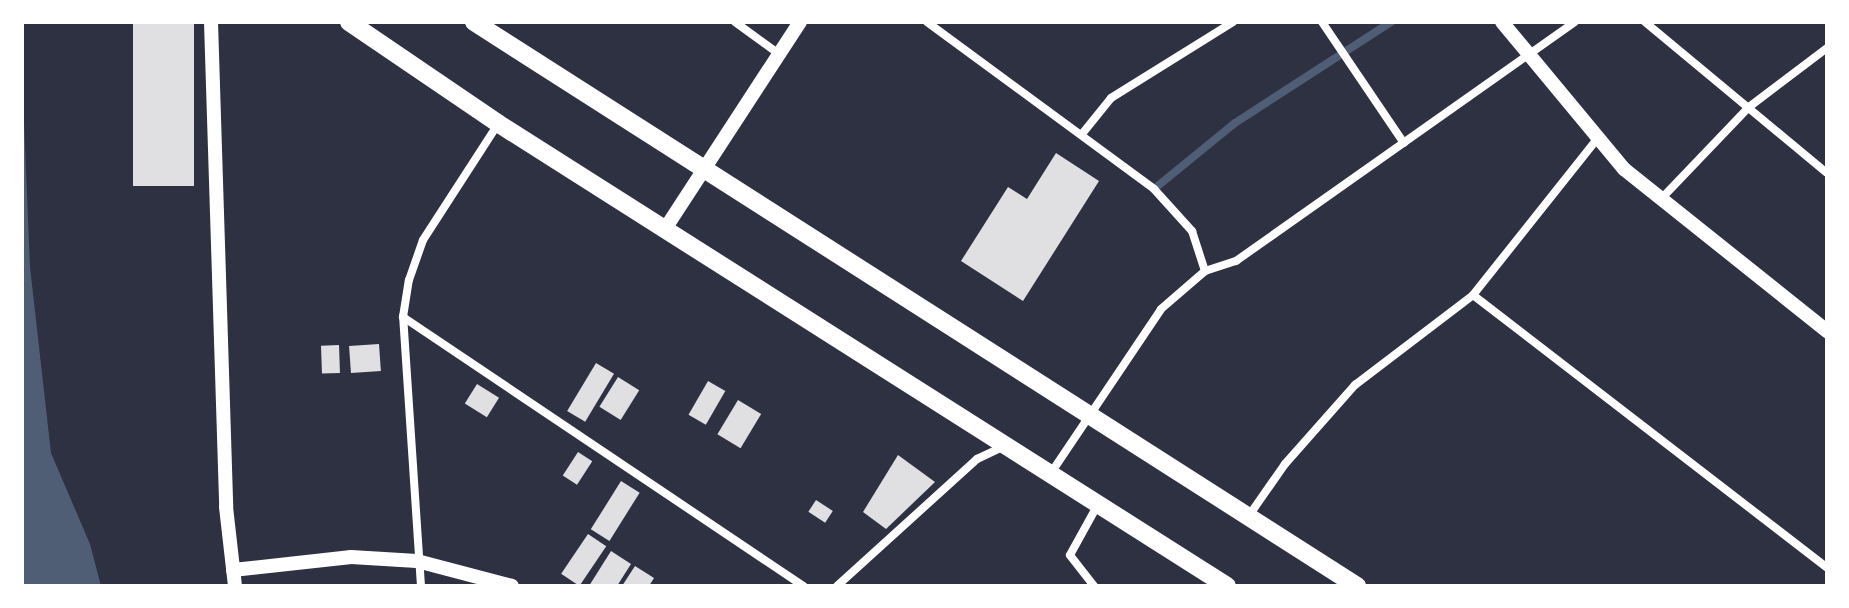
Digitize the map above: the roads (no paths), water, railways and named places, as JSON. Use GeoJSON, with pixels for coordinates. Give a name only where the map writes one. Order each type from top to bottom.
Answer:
{"type":"FeatureCollection","features":[{"type":"Feature","properties":{"kind":"highway"},"geometry":{"type":"LineString","coordinates":[[349,22],[499,124],[1003,447],[1227,586]]}},
{"type":"Feature","properties":{"kind":"highway"},"geometry":{"type":"LineString","coordinates":[[474,22],[1357,586]]}},
{"type":"Feature","properties":{"kind":"street"},"geometry":{"type":"LineString","coordinates":[[211,22],[226,507],[235,586]]}},
{"type":"Feature","properties":{"kind":"street"},"geometry":{"type":"LineString","coordinates":[[735,22],[779,54]]}},
{"type":"Feature","properties":{"kind":"street"},"geometry":{"type":"LineString","coordinates":[[665,229],[800,22]]}},
{"type":"Feature","properties":{"kind":"street"},"geometry":{"type":"LineString","coordinates":[[927,22],[1154,189],[1192,231],[1205,271]]}},
{"type":"Feature","properties":{"kind":"street"},"geometry":{"type":"LineString","coordinates":[[1082,134],[1111,98],[1233,22]]}},
{"type":"Feature","properties":{"kind":"street"},"geometry":{"type":"LineString","coordinates":[[1322,22],[1404,143]]}},
{"type":"Feature","properties":{"kind":"street"},"geometry":{"type":"LineString","coordinates":[[1502,22],[1525,56],[1597,139],[1661,199],[1827,331]]}},
{"type":"Feature","properties":{"kind":"street"},"geometry":{"type":"LineString","coordinates":[[1049,476],[1161,309],[1205,271],[1236,261],[1575,22]]}},
{"type":"Feature","properties":{"kind":"street"},"geometry":{"type":"LineString","coordinates":[[1645,22],[1827,173]]}},
{"type":"Feature","properties":{"kind":"street"},"geometry":{"type":"LineString","coordinates":[[1661,199],[1749,107],[1827,48]]}},
{"type":"Feature","properties":{"kind":"street"},"geometry":{"type":"LineString","coordinates":[[421,586],[403,317],[423,240],[499,124]]}},
{"type":"Feature","properties":{"kind":"street"},"geometry":{"type":"LineString","coordinates":[[1248,517],[1285,464],[1355,385],[1473,295],[1597,139]]}},
{"type":"Feature","properties":{"kind":"street"},"geometry":{"type":"LineString","coordinates":[[1473,295],[1827,568]]}},
{"type":"Feature","properties":{"kind":"street"},"geometry":{"type":"LineString","coordinates":[[403,317],[804,586]]}},
{"type":"Feature","properties":{"kind":"street"},"geometry":{"type":"LineString","coordinates":[[837,586],[977,459],[1003,447]]}},
{"type":"Feature","properties":{"kind":"street"},"geometry":{"type":"LineString","coordinates":[[1094,586],[1070,555],[1097,506]]}},
{"type":"Feature","properties":{"kind":"street"},"geometry":{"type":"LineString","coordinates":[[233,570],[351,557],[417,561],[512,586]]}},
{"type":"Feature","properties":{"kind":"water"},"geometry":{"type":"Polygon","coordinates":[[[22,72],[30,267],[51,453],[90,544],[101,586],[22,586],[22,72]]]}},
{"type":"Feature","properties":{"kind":"waterway"},"geometry":{"type":"LineString","coordinates":[[1154,189],[1235,123],[1391,22]]}}]}
